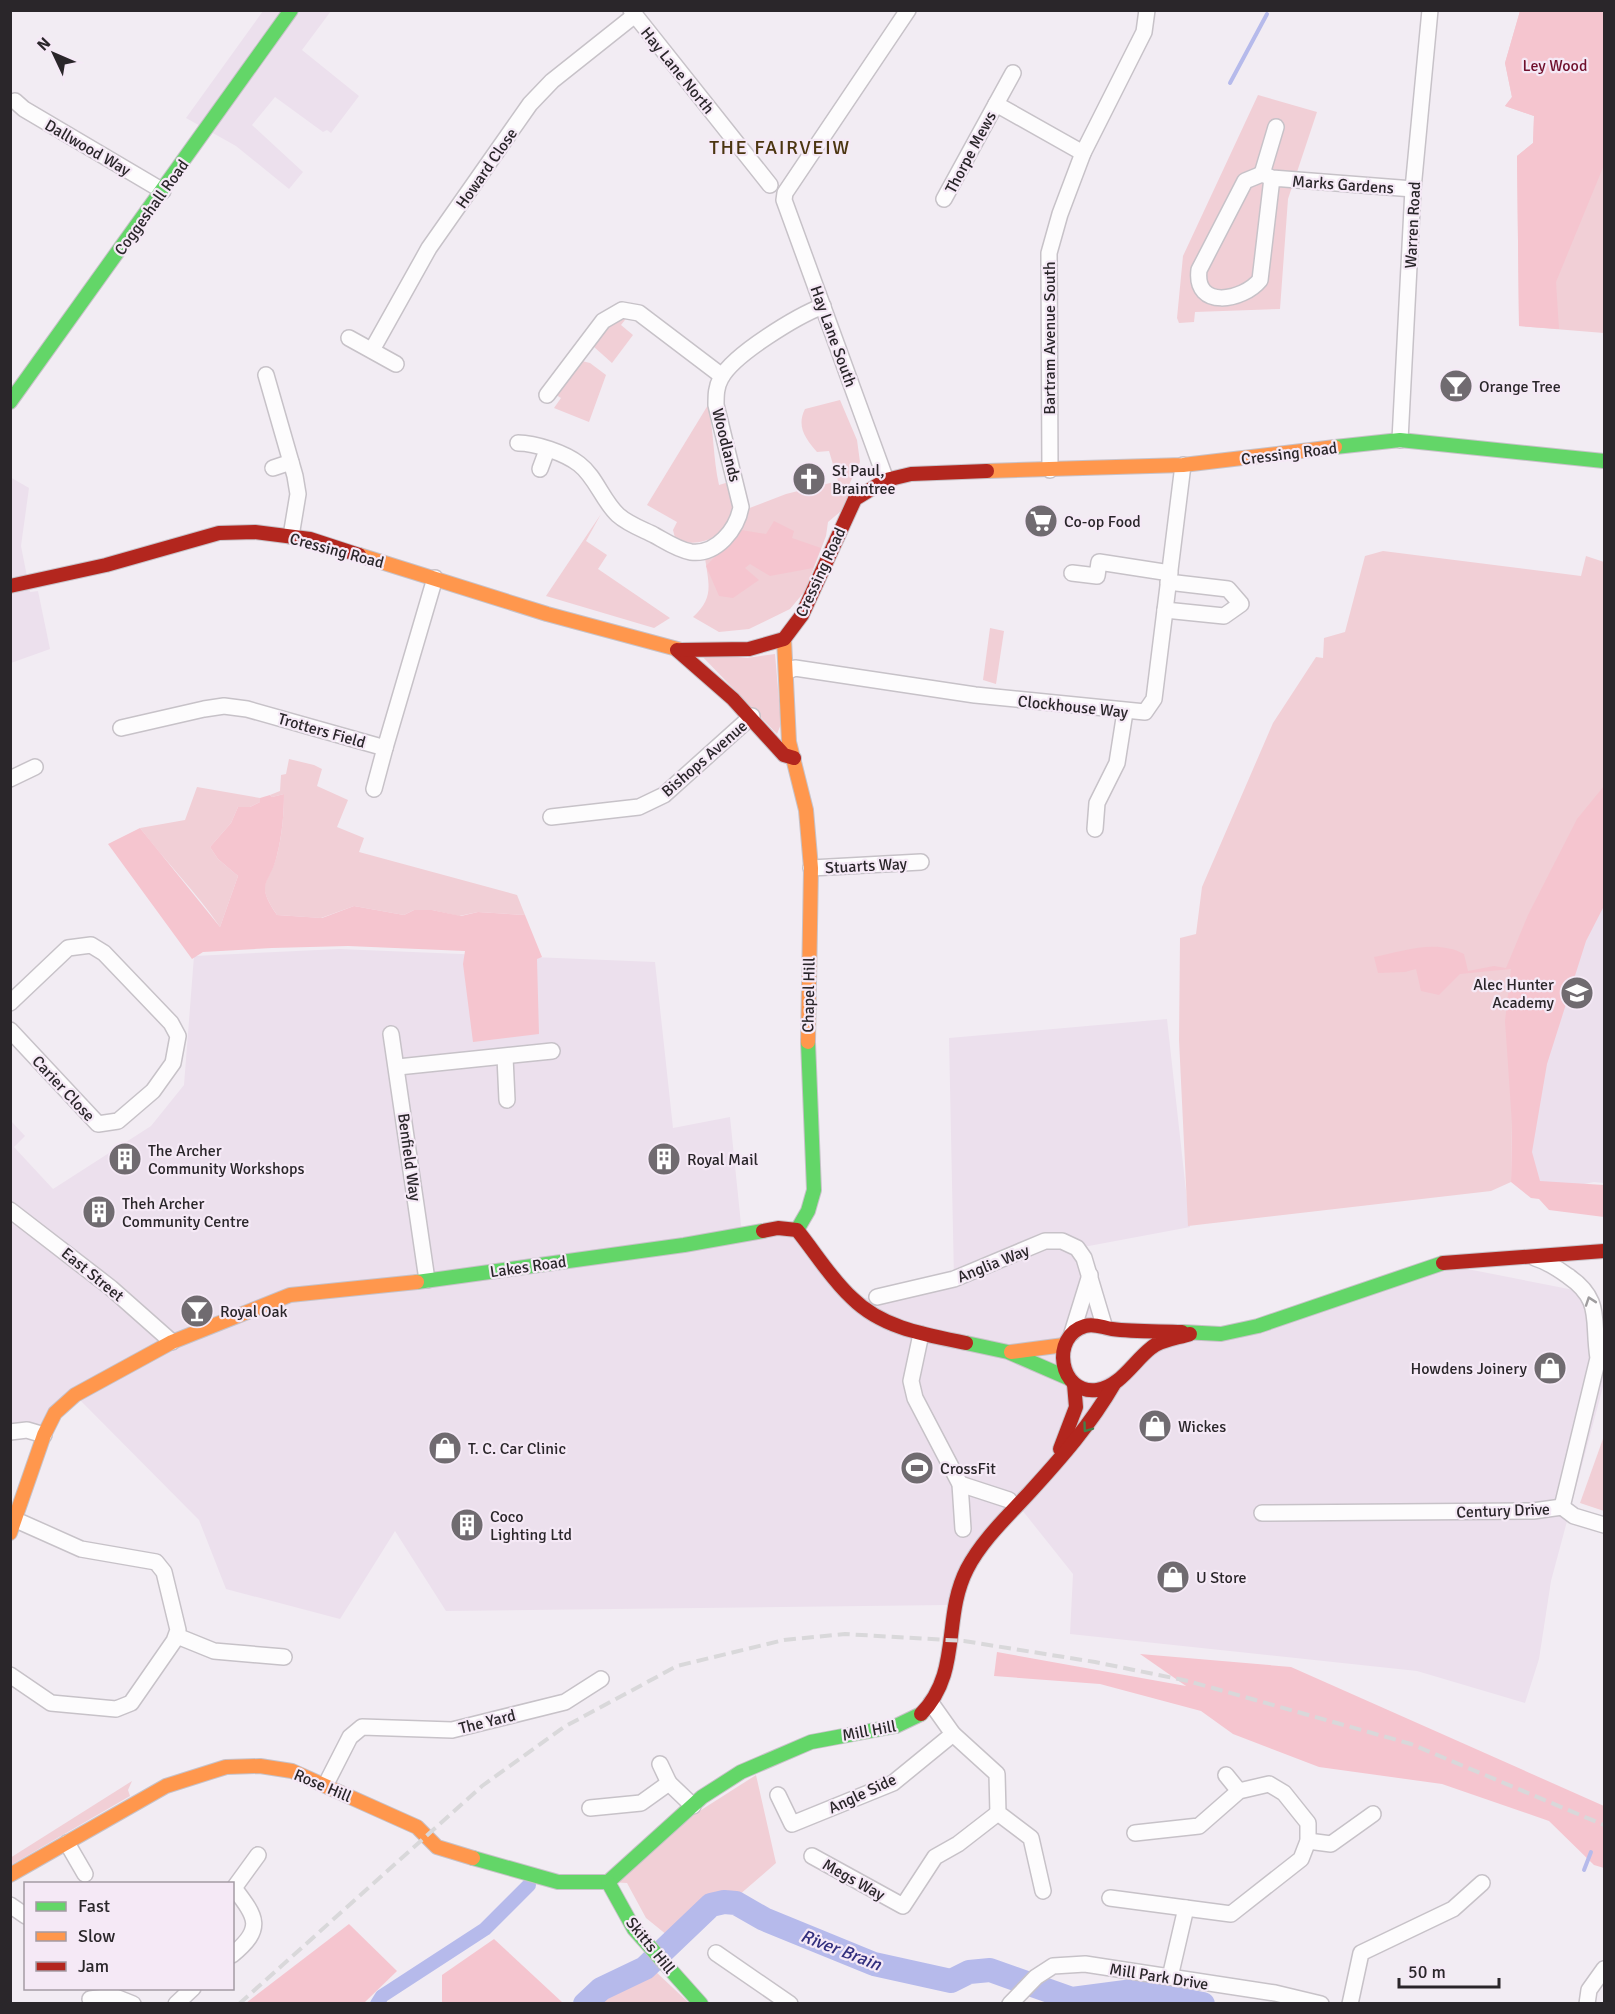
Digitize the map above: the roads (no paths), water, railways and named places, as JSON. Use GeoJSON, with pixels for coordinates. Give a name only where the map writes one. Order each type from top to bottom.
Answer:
{"type":"FeatureCollection","features":[{"type":"Feature","properties":{"kind":"street","name":"Coggeshall Road"},"geometry":{"type":"LineString","coordinates":[[10,402],[291,10]]}},
{"type":"Feature","properties":{"kind":"street","name":"Hay Lane South"},"geometry":{"type":"LineString","coordinates":[[886,480],[785,207],[785,193],[908,10]]}},
{"type":"Feature","properties":{"kind":"street","name":"Bartram Avenue South"},"geometry":{"type":"LineString","coordinates":[[1050,470],[1049,254],[1060,214],[1083,153],[1144,32],[1147,10]]}},
{"type":"Feature","properties":{"kind":"street","name":"Warren Road"},"geometry":{"type":"LineString","coordinates":[[1400,440],[1413,189],[1430,10]]}},
{"type":"Feature","properties":{"kind":"street","name":"Hay Lane North"},"geometry":{"type":"LineString","coordinates":[[633,13],[770,185]]}},
{"type":"Feature","properties":{"kind":"street","name":"Howard Close"},"geometry":{"type":"LineString","coordinates":[[372,350],[429,248],[530,104],[552,81],[633,13]]}},
{"type":"Feature","properties":{"kind":"street","name":"Thorpe Mews"},"geometry":{"type":"LineString","coordinates":[[944,199],[1013,73]]}},
{"type":"Feature","properties":{"kind":"street","name":"Dallwood Way"},"geometry":{"type":"LineString","coordinates":[[12,100],[163,191]]}},
{"type":"Feature","properties":{"kind":"street","name":"Thorpe Mews"},"geometry":{"type":"LineString","coordinates":[[996,104],[1083,153]]}},
{"type":"Feature","properties":{"kind":"street","name":"Marks Gardens"},"geometry":{"type":"LineString","coordinates":[[1275,127],[1267,176],[1260,280],[1251,291],[1237,296],[1212,296],[1204,293],[1199,286],[1199,270],[1245,181],[1267,176],[1413,189]]}},
{"type":"Feature","properties":{"kind":"street"},"geometry":{"type":"LineString","coordinates":[[547,395],[603,321],[622,310],[639,313],[722,376],[780,328],[823,306]]}},
{"type":"Feature","properties":{"kind":"street"},"geometry":{"type":"LineString","coordinates":[[349,338],[396,364]]}},
{"type":"Feature","properties":{"kind":"street"},"geometry":{"type":"LineString","coordinates":[[266,375],[298,494],[291,536]]}},
{"type":"Feature","properties":{"kind":"street","name":"Woodlands"},"geometry":{"type":"LineString","coordinates":[[518,443],[547,450],[580,465],[617,513],[638,527],[682,550],[696,552],[707,550],[723,539],[739,520],[741,498],[716,405],[716,395],[722,376]]}},
{"type":"Feature","properties":{"kind":"street","name":"Cressing Road"},"geometry":{"type":"LineString","coordinates":[[10,586],[106,565],[219,533],[255,532],[291,536],[547,614],[677,650],[749,649],[784,639],[802,615],[833,542],[855,499],[886,480],[911,474],[1183,465],[1400,440],[1605,461]]}},
{"type":"Feature","properties":{"kind":"street"},"geometry":{"type":"LineString","coordinates":[[540,469],[547,450]]}},
{"type":"Feature","properties":{"kind":"street"},"geometry":{"type":"LineString","coordinates":[[273,468],[291,462]]}},
{"type":"Feature","properties":{"kind":"street","name":"Clockhouse Way"},"geometry":{"type":"LineString","coordinates":[[788,671],[795,669],[975,695],[1125,712],[1145,712],[1154,699],[1183,465]]}},
{"type":"Feature","properties":{"kind":"street"},"geometry":{"type":"LineString","coordinates":[[1072,573],[1097,576],[1099,562],[1228,589],[1241,604],[1224,616],[1165,610]]}},
{"type":"Feature","properties":{"kind":"street","name":"Trotters Field"},"geometry":{"type":"LineString","coordinates":[[121,728],[224,706],[247,709],[385,748],[435,578]]}},
{"type":"Feature","properties":{"kind":"street","name":"Chapel Hill"},"geometry":{"type":"LineString","coordinates":[[784,639],[788,671],[789,742],[806,810],[811,868],[807,1030],[813,1190],[807,1211],[797,1230]]}},
{"type":"Feature","properties":{"kind":"street"},"geometry":{"type":"LineString","coordinates":[[677,650],[716,680],[752,716],[784,754],[794,758]]}},
{"type":"Feature","properties":{"kind":"street"},"geometry":{"type":"LineString","coordinates":[[1095,829],[1097,803],[1117,763],[1125,712]]}},
{"type":"Feature","properties":{"kind":"street","name":"Bishops Avenue"},"geometry":{"type":"LineString","coordinates":[[551,816],[639,807],[664,795],[752,716]]}},
{"type":"Feature","properties":{"kind":"street"},"geometry":{"type":"LineString","coordinates":[[374,789],[385,748]]}},
{"type":"Feature","properties":{"kind":"street"},"geometry":{"type":"LineString","coordinates":[[10,779],[35,767]]}},
{"type":"Feature","properties":{"kind":"street","name":"Stuarts Way"},"geometry":{"type":"LineString","coordinates":[[811,868],[921,862]]}},
{"type":"Feature","properties":{"kind":"street","name":"Carier Close"},"geometry":{"type":"LineString","coordinates":[[10,1004],[68,948],[91,945],[104,953],[171,1023],[178,1036],[173,1063],[153,1091],[118,1121],[98,1124],[10,1030]]}},
{"type":"Feature","properties":{"kind":"street","name":"Benfield Way"},"geometry":{"type":"LineString","coordinates":[[391,1034],[398,1067],[427,1280]]}},
{"type":"Feature","properties":{"kind":"street"},"geometry":{"type":"LineString","coordinates":[[398,1067],[552,1052]]}},
{"type":"Feature","properties":{"kind":"street"},"geometry":{"type":"LineString","coordinates":[[505,1057],[507,1100]]}},
{"type":"Feature","properties":{"kind":"street","name":"East Street"},"geometry":{"type":"LineString","coordinates":[[10,1210],[111,1288],[172,1342]]}},
{"type":"Feature","properties":{"kind":"street","name":"Lakes Road"},"geometry":{"type":"LineString","coordinates":[[13,1526],[44,1435],[55,1413],[75,1395],[172,1342],[290,1295],[427,1280],[684,1245],[778,1228],[797,1230]]}},
{"type":"Feature","properties":{"kind":"street"},"geometry":{"type":"LineString","coordinates":[[797,1230],[852,1299],[889,1323],[921,1334],[1008,1352],[1071,1381],[1083,1389],[1098,1390],[1114,1384],[1125,1370],[1153,1346],[1190,1334]]}},
{"type":"Feature","properties":{"kind":"street","name":"Anglia Way"},"geometry":{"type":"LineString","coordinates":[[877,1297],[954,1279],[1045,1241],[1062,1241],[1077,1248],[1090,1275],[1108,1327]]}},
{"type":"Feature","properties":{"kind":"street"},"geometry":{"type":"LineString","coordinates":[[1008,1352],[1068,1339],[1083,1326],[1221,1334],[1258,1326],[1437,1263],[1605,1251]]}},
{"type":"Feature","properties":{"kind":"street","name":"Century Drive"},"geometry":{"type":"LineString","coordinates":[[1262,1513],[1533,1511],[1562,1507],[1599,1358],[1595,1336],[1596,1322],[1591,1298],[1585,1287],[1548,1262],[1529,1256]]}},
{"type":"Feature","properties":{"kind":"street"},"geometry":{"type":"LineString","coordinates":[[1071,1381],[1063,1368],[1061,1356],[1090,1275]]}},
{"type":"Feature","properties":{"kind":"street"},"geometry":{"type":"LineString","coordinates":[[1108,1327],[1125,1346],[1125,1370]]}},
{"type":"Feature","properties":{"kind":"street"},"geometry":{"type":"LineString","coordinates":[[921,1334],[911,1381],[960,1484],[963,1529]]}},
{"type":"Feature","properties":{"kind":"street"},"geometry":{"type":"LineString","coordinates":[[1599,1358],[1605,1343]]}},
{"type":"Feature","properties":{"kind":"street","name":"Mill Hill"},"geometry":{"type":"LineString","coordinates":[[1053,1466],[1072,1423],[1076,1407],[1071,1381]]}},
{"type":"Feature","properties":{"kind":"street","name":"Mill Hill"},"geometry":{"type":"LineString","coordinates":[[608,1882],[693,1806],[726,1780],[813,1742],[854,1732],[888,1729],[921,1715],[932,1703],[945,1676],[955,1597],[963,1576],[977,1552],[1081,1437],[1101,1409],[1114,1384]]}},
{"type":"Feature","properties":{"kind":"street"},"geometry":{"type":"LineString","coordinates":[[10,1432],[27,1430],[44,1435]]}},
{"type":"Feature","properties":{"kind":"street"},"geometry":{"type":"LineString","coordinates":[[960,1484],[1009,1500]]}},
{"type":"Feature","properties":{"kind":"street"},"geometry":{"type":"LineString","coordinates":[[1562,1507],[1574,1516],[1605,1525]]}},
{"type":"Feature","properties":{"kind":"street"},"geometry":{"type":"LineString","coordinates":[[10,1675],[51,1703],[120,1708],[135,1698],[177,1636],[178,1624],[166,1578],[159,1564],[147,1559],[76,1547],[13,1526]]}},
{"type":"Feature","properties":{"kind":"street"},"geometry":{"type":"LineString","coordinates":[[177,1636],[214,1651],[284,1657]]}},
{"type":"Feature","properties":{"kind":"street","name":"The Yard"},"geometry":{"type":"LineString","coordinates":[[326,1784],[350,1737],[362,1727],[452,1730],[565,1702],[601,1679]]}},
{"type":"Feature","properties":{"kind":"street"},"geometry":{"type":"LineString","coordinates":[[932,1703],[953,1734],[996,1774],[998,1813],[1031,1838],[1043,1890]]}},
{"type":"Feature","properties":{"kind":"street","name":"Angle Side"},"geometry":{"type":"LineString","coordinates":[[778,1796],[792,1824],[893,1783],[953,1734]]}},
{"type":"Feature","properties":{"kind":"street"},"geometry":{"type":"LineString","coordinates":[[660,1764],[669,1783],[693,1806]]}},
{"type":"Feature","properties":{"kind":"street","name":"Rose Hill"},"geometry":{"type":"LineString","coordinates":[[10,1875],[153,1793],[206,1772],[226,1767],[271,1767],[292,1771],[326,1784],[417,1827],[437,1847],[522,1874],[558,1882],[608,1882]]}},
{"type":"Feature","properties":{"kind":"street"},"geometry":{"type":"LineString","coordinates":[[1226,1775],[1239,1791]]}},
{"type":"Feature","properties":{"kind":"street"},"geometry":{"type":"LineString","coordinates":[[590,1808],[641,1803],[669,1783]]}},
{"type":"Feature","properties":{"kind":"street"},"geometry":{"type":"LineString","coordinates":[[1110,1898],[1231,1914],[1301,1859],[1308,1841],[1308,1823],[1284,1793],[1269,1784],[1239,1791],[1199,1826],[1136,1833]]}},
{"type":"Feature","properties":{"kind":"street","name":"Megs Way"},"geometry":{"type":"LineString","coordinates":[[812,1856],[903,1906],[935,1857],[958,1844],[998,1813]]}},
{"type":"Feature","properties":{"kind":"street"},"geometry":{"type":"LineString","coordinates":[[1308,1841],[1331,1844],[1373,1814]]}},
{"type":"Feature","properties":{"kind":"street"},"geometry":{"type":"LineString","coordinates":[[67,1843],[85,1874]]}},
{"type":"Feature","properties":{"kind":"street"},"geometry":{"type":"LineString","coordinates":[[234,1953],[250,1939],[254,1923],[252,1913],[234,1888],[258,1855]]}},
{"type":"Feature","properties":{"kind":"street","name":"Skitts Hill"},"geometry":{"type":"LineString","coordinates":[[608,1882],[634,1929],[701,2004]]}},
{"type":"Feature","properties":{"kind":"street"},"geometry":{"type":"LineString","coordinates":[[1350,2004],[1361,1953],[1453,1909],[1482,1883]]}},
{"type":"Feature","properties":{"kind":"street"},"geometry":{"type":"LineString","coordinates":[[10,1905],[24,1915]]}},
{"type":"Feature","properties":{"kind":"street"},"geometry":{"type":"LineString","coordinates":[[1170,1977],[1186,1908]]}},
{"type":"Feature","properties":{"kind":"street"},"geometry":{"type":"LineString","coordinates":[[716,1953],[790,2004]]}},
{"type":"Feature","properties":{"kind":"street","name":"Mill Park Drive"},"geometry":{"type":"LineString","coordinates":[[1012,2002],[1036,1977],[1053,1966],[1085,1964],[1275,1993],[1321,2004]]}},
{"type":"Feature","properties":{"kind":"street"},"geometry":{"type":"LineString","coordinates":[[1587,2004],[1589,1990],[1605,1969]]}},
{"type":"Feature","properties":{"kind":"street"},"geometry":{"type":"LineString","coordinates":[[176,2004],[192,1990]]}},
{"type":"Feature","properties":{"kind":"street"},"geometry":{"type":"LineString","coordinates":[[89,1997],[113,1996],[133,2004]]}},
{"type":"Feature","properties":{"kind":"waterway"},"geometry":{"type":"LineString","coordinates":[[1230,83],[1267,14]]}},
{"type":"Feature","properties":{"kind":"waterway"},"geometry":{"type":"LineString","coordinates":[[1584,1870],[1591,1852]]}},
{"type":"Feature","properties":{"kind":"waterway"},"geometry":{"type":"LineString","coordinates":[[377,2004],[382,1996],[485,1929],[529,1885]]}},
{"type":"Feature","properties":{"kind":"waterway","name":"River Brain"},"geometry":{"type":"LineString","coordinates":[[585,2004],[601,1989],[645,1968],[711,1905],[724,1902],[736,1903],[764,1919],[874,1964],[951,1981],[969,1972],[990,1970],[1072,1999],[1133,1991],[1203,2004]]}},
{"type":"Feature","properties":{"kind":"railway"},"geometry":{"type":"LineString","coordinates":[[239,2004],[482,1786],[564,1727],[677,1666],[784,1640],[845,1634],[964,1641],[1095,1662],[1188,1681],[1411,1744],[1604,1825]]}},
{"type":"Feature","properties":{"kind":"place","name":"Orange Tree"},"geometry":{"type":"Point","coordinates":[1456,386]}},
{"type":"Feature","properties":{"kind":"place","name":"St Paul, Braintree"},"geometry":{"type":"Point","coordinates":[809,479]}},
{"type":"Feature","properties":{"kind":"place","name":"Co-op Food"},"geometry":{"type":"Point","coordinates":[1041,521]}},
{"type":"Feature","properties":{"kind":"place","name":"Alec Hunter Academy"},"geometry":{"type":"Point","coordinates":[1577,993]}},
{"type":"Feature","properties":{"kind":"place","name":"The Archer Community Workshops"},"geometry":{"type":"Point","coordinates":[125,1159]}},
{"type":"Feature","properties":{"kind":"place","name":"Royal Mail"},"geometry":{"type":"Point","coordinates":[664,1159]}},
{"type":"Feature","properties":{"kind":"place","name":"Theh Archer Community Centre"},"geometry":{"type":"Point","coordinates":[99,1212]}},
{"type":"Feature","properties":{"kind":"place","name":"Royal Oak"},"geometry":{"type":"Point","coordinates":[197,1311]}},
{"type":"Feature","properties":{"kind":"place","name":"Howdens Joinery"},"geometry":{"type":"Point","coordinates":[1550,1368]}},
{"type":"Feature","properties":{"kind":"place","name":"Wickes"},"geometry":{"type":"Point","coordinates":[1155,1426]}},
{"type":"Feature","properties":{"kind":"place","name":"T. C. Car Clinic"},"geometry":{"type":"Point","coordinates":[445,1448]}},
{"type":"Feature","properties":{"kind":"place","name":"CrossFit"},"geometry":{"type":"Point","coordinates":[917,1468]}},
{"type":"Feature","properties":{"kind":"place","name":"Coco Lighting Ltd"},"geometry":{"type":"Point","coordinates":[467,1525]}},
{"type":"Feature","properties":{"kind":"place","name":"U Store"},"geometry":{"type":"Point","coordinates":[1173,1577]}},
{"type":"Feature","properties":{"kind":"district","name":"THE FAIRVEIW"},"geometry":{"type":"Point","coordinates":[780,147]}},
{"type":"Feature","properties":{"kind":"park label","name":"Ley Wood"},"geometry":{"type":"Point","coordinates":[1555,65]}}]}
